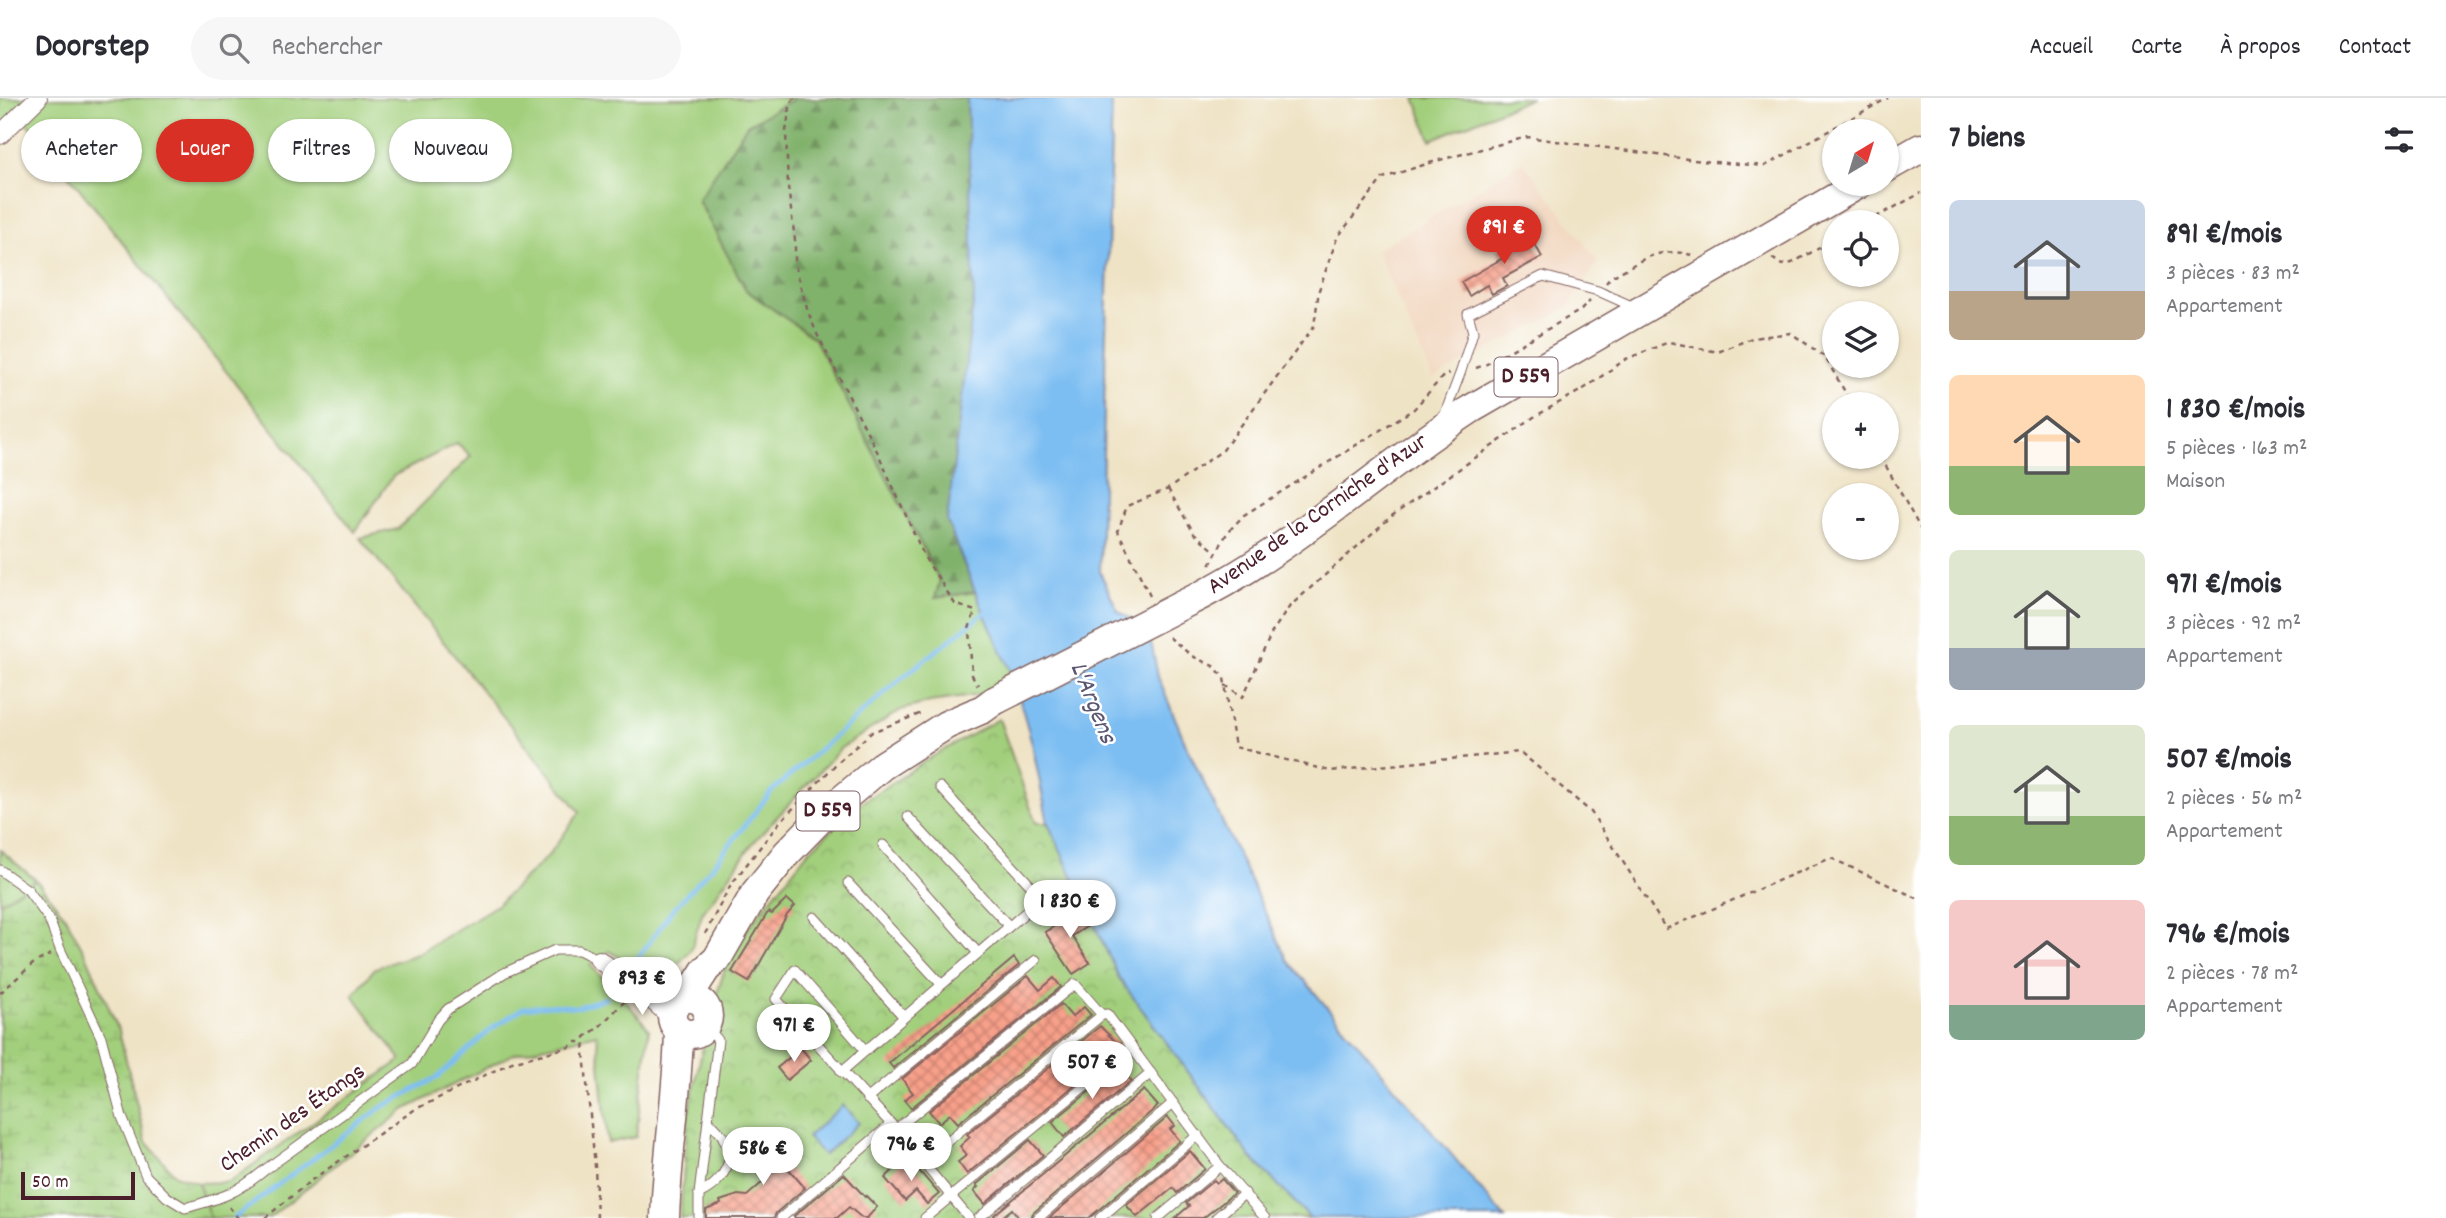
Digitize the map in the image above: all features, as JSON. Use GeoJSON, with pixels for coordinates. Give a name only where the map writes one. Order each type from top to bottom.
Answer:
{"type":"FeatureCollection","features":[{"type":"Feature","properties":{"kind":"main road"},"geometry":{"type":"LineString","coordinates":[[1899,161],[1921,148]]}},
{"type":"Feature","properties":{"kind":"main road","name":"Avenue de la Corniche d'Azur"},"geometry":{"type":"LineString","coordinates":[[665,1218],[670,1132],[690,1016],[716,959],[755,893],[787,853],[825,814],[882,766],[946,725],[983,709],[986,694],[1207,593],[1268,555],[1438,430],[1838,196]]}},
{"type":"Feature","properties":{"kind":"street"},"geometry":{"type":"LineString","coordinates":[[0,135],[38,98]]}},
{"type":"Feature","properties":{"kind":"street","name":"Chemin des Étangs"},"geometry":{"type":"LineString","coordinates":[[599,960],[634,985],[690,1016]]}},
{"type":"Feature","properties":{"kind":"lane"},"geometry":{"type":"LineString","coordinates":[[1438,430],[1473,332],[1468,314],[1543,276],[1598,291],[1641,310]]}},
{"type":"Feature","properties":{"kind":"lane"},"geometry":{"type":"LineString","coordinates":[[841,1072],[1042,898],[940,787]]}},
{"type":"Feature","properties":{"kind":"lane"},"geometry":{"type":"LineString","coordinates":[[908,817],[1009,926]]}},
{"type":"Feature","properties":{"kind":"lane"},"geometry":{"type":"LineString","coordinates":[[883,845],[978,953]]}},
{"type":"Feature","properties":{"kind":"lane","name":"Chemin des Étangs"},"geometry":{"type":"LineString","coordinates":[[0,870],[28,890],[49,919],[101,1037],[122,1117],[146,1176],[167,1197],[185,1208],[222,1198],[244,1187],[412,1065],[438,1020],[448,1009],[504,973],[555,950],[579,950],[599,960]]}},
{"type":"Feature","properties":{"kind":"lane"},"geometry":{"type":"LineString","coordinates":[[848,883],[941,984]]}},
{"type":"Feature","properties":{"kind":"lane"},"geometry":{"type":"LineString","coordinates":[[814,917],[903,1016]]}},
{"type":"Feature","properties":{"kind":"lane"},"geometry":{"type":"LineString","coordinates":[[867,1099],[1036,960]]}},
{"type":"Feature","properties":{"kind":"lane"},"geometry":{"type":"LineString","coordinates":[[865,1050],[795,970],[776,999],[893,1126],[969,1218]]}},
{"type":"Feature","properties":{"kind":"lane"},"geometry":{"type":"LineString","coordinates":[[781,1218],[893,1126],[1075,984],[1102,1015]]}},
{"type":"Feature","properties":{"kind":"lane"},"geometry":{"type":"LineString","coordinates":[[922,1162],[1102,1015],[1107,1014],[1220,1166],[1265,1218]]}},
{"type":"Feature","properties":{"kind":"lane"},"geometry":{"type":"LineString","coordinates":[[690,1016],[718,1040],[699,1194],[699,1218]]}},
{"type":"Feature","properties":{"kind":"lane"},"geometry":{"type":"LineString","coordinates":[[925,1218],[1132,1047]]}},
{"type":"Feature","properties":{"kind":"lane"},"geometry":{"type":"LineString","coordinates":[[979,1218],[1151,1073]]}},
{"type":"Feature","properties":{"kind":"lane"},"geometry":{"type":"LineString","coordinates":[[1038,1218],[1173,1103]]}},
{"type":"Feature","properties":{"kind":"lane"},"geometry":{"type":"LineString","coordinates":[[699,1194],[712,1188],[726,1173],[731,1156],[722,1135],[708,1120]]}},
{"type":"Feature","properties":{"kind":"lane"},"geometry":{"type":"LineString","coordinates":[[1100,1218],[1198,1135]]}},
{"type":"Feature","properties":{"kind":"lane"},"geometry":{"type":"LineString","coordinates":[[1158,1218],[1220,1166]]}},
{"type":"Feature","properties":{"kind":"lane"},"geometry":{"type":"LineString","coordinates":[[1216,1218],[1245,1194]]}},
{"type":"Feature","properties":{"kind":"path"},"geometry":{"type":"LineString","coordinates":[[794,98],[786,131],[789,203],[795,240],[795,265],[808,312],[877,451],[925,558],[955,604],[975,611],[969,629],[972,675],[986,694]]}},
{"type":"Feature","properties":{"kind":"path"},"geometry":{"type":"LineString","coordinates":[[1151,599],[1118,531],[1127,506],[1168,489],[1223,450],[1314,327],[1319,290],[1337,238],[1383,178],[1527,137],[1702,161],[1765,166],[1888,98]]}},
{"type":"Feature","properties":{"kind":"path"},"geometry":{"type":"LineString","coordinates":[[1889,210],[1921,193]]}},
{"type":"Feature","properties":{"kind":"path"},"geometry":{"type":"LineString","coordinates":[[1762,240],[1771,256],[1782,265],[1793,263],[1822,247]]}},
{"type":"Feature","properties":{"kind":"path"},"geometry":{"type":"LineString","coordinates":[[1606,283],[1611,277],[1658,252],[1676,251],[1693,255]]}},
{"type":"Feature","properties":{"kind":"path"},"geometry":{"type":"LineString","coordinates":[[1476,367],[1485,365],[1581,310],[1588,303]]}},
{"type":"Feature","properties":{"kind":"path"},"geometry":{"type":"LineString","coordinates":[[1225,685],[1243,697],[1272,632],[1290,606],[1393,515],[1534,417],[1585,388],[1626,359],[1669,342],[1718,352],[1752,338],[1791,333],[1825,357],[1845,392]]}},
{"type":"Feature","properties":{"kind":"path"},"geometry":{"type":"LineString","coordinates":[[1227,533],[1244,515],[1414,409],[1445,374]]}},
{"type":"Feature","properties":{"kind":"path"},"geometry":{"type":"LineString","coordinates":[[1888,469],[1921,530]]}},
{"type":"Feature","properties":{"kind":"path"},"geometry":{"type":"LineString","coordinates":[[1168,489],[1194,533],[1216,552]]}},
{"type":"Feature","properties":{"kind":"path"},"geometry":{"type":"LineString","coordinates":[[1169,637],[1192,656],[1215,667],[1224,678],[1235,747],[1330,771],[1520,752],[1591,812],[1665,929],[1830,858],[1921,900]]}},
{"type":"Feature","properties":{"kind":"path"},"geometry":{"type":"LineString","coordinates":[[0,993],[34,963],[60,949]]}},
{"type":"Feature","properties":{"kind":"path"},"geometry":{"type":"LineString","coordinates":[[597,1218],[584,1042],[585,1037],[599,1027],[634,992],[634,985]]}},
{"type":"Feature","properties":{"kind":"path"},"geometry":{"type":"LineString","coordinates":[[265,1218],[313,1179],[414,1110],[512,1062],[569,1047],[576,1042],[584,1042]]}},
{"type":"Feature","properties":{"kind":"path"},"geometry":{"type":"LineString","coordinates":[[230,1209],[238,1218]]}},
{"type":"Feature","properties":{"kind":"shaded area"},"geometry":{"type":"Polygon","coordinates":[[[1523,162],[1598,261],[1568,308],[1433,379],[1376,250],[1523,162]]]}},
{"type":"Feature","properties":{"kind":"green space"},"geometry":{"type":"Polygon","coordinates":[[[0,98],[796,98],[746,290],[815,339],[940,581],[935,598],[975,592],[1013,676],[980,695],[930,702],[901,710],[841,748],[753,843],[702,914],[691,950],[658,980],[609,951],[590,965],[649,1029],[636,1137],[608,1143],[597,1034],[513,1054],[404,1110],[269,1218],[210,1218],[198,1183],[229,1182],[401,1060],[353,995],[375,968],[417,954],[497,905],[548,856],[580,812],[360,538],[398,529],[471,456],[457,443],[393,476],[355,532],[74,182],[142,182],[142,119],[21,119],[21,127],[0,146],[0,98]]]}},
{"type":"Feature","properties":{"kind":"green space"},"geometry":{"type":"Polygon","coordinates":[[[796,98],[967,98],[974,297],[947,521],[975,592],[935,598],[940,581],[815,339],[746,290],[698,200],[747,125],[796,98]]]}},
{"type":"Feature","properties":{"kind":"green space"},"geometry":{"type":"Polygon","coordinates":[[[1415,98],[1531,98],[1431,140],[1415,98]]]}},
{"type":"Feature","properties":{"kind":"green space"},"geometry":{"type":"Polygon","coordinates":[[[999,719],[1036,823],[1048,823],[1119,978],[1250,1156],[1310,1218],[680,1218],[688,1116],[707,1027],[725,968],[744,933],[808,852],[861,803],[930,758],[999,719]]]}},
{"type":"Feature","properties":{"kind":"green space"},"geometry":{"type":"Polygon","coordinates":[[[0,850],[36,880],[0,903],[0,850]]]}},
{"type":"Feature","properties":{"kind":"green space"},"geometry":{"type":"Polygon","coordinates":[[[36,880],[65,916],[88,959],[119,1031],[146,1142],[175,1175],[198,1183],[210,1218],[0,1218],[0,903],[36,880]]]}},
{"type":"Feature","properties":{"kind":"water","name":"L'Argens"},"geometry":{"type":"Polygon","coordinates":[[[967,98],[1112,98],[1100,572],[1118,611],[1141,625],[1152,646],[1158,677],[1187,747],[1288,961],[1505,1218],[1310,1218],[1250,1156],[1119,978],[1048,823],[1032,743],[1013,676],[947,521],[974,297],[967,98]]]}},
{"type":"Feature","properties":{"kind":"water"},"geometry":{"type":"Polygon","coordinates":[[[843,1105],[859,1123],[824,1155],[807,1137],[843,1105]]]}},
{"type":"Feature","properties":{"kind":"building"},"geometry":{"type":"Polygon","coordinates":[[[1528,232],[1542,257],[1503,278],[1507,286],[1492,294],[1487,285],[1469,296],[1461,282],[1503,258],[1498,250],[1528,232]]]}},
{"type":"Feature","properties":{"kind":"building"},"geometry":{"type":"Polygon","coordinates":[[[787,899],[795,906],[787,915],[749,982],[732,972],[768,912],[772,914],[787,899]]]}},
{"type":"Feature","properties":{"kind":"building"},"geometry":{"type":"Polygon","coordinates":[[[1081,909],[1091,924],[1072,936],[1090,963],[1073,974],[1045,932],[1081,909]]]}},
{"type":"Feature","properties":{"kind":"building"},"geometry":{"type":"Polygon","coordinates":[[[1014,958],[1019,965],[893,1068],[889,1063],[1014,958]]]}},
{"type":"Feature","properties":{"kind":"building"},"geometry":{"type":"Polygon","coordinates":[[[1028,976],[1040,990],[1054,978],[1061,987],[911,1108],[904,1100],[913,1093],[902,1079],[1028,976]]]}},
{"type":"Feature","properties":{"kind":"building"},"geometry":{"type":"Polygon","coordinates":[[[1061,1004],[1072,1017],[1084,1007],[1091,1015],[958,1123],[950,1114],[939,1123],[929,1111],[1061,1004]]]}},
{"type":"Feature","properties":{"kind":"building"},"geometry":{"type":"Polygon","coordinates":[[[1100,1026],[1121,1047],[967,1174],[958,1162],[967,1155],[960,1146],[970,1137],[967,1134],[1100,1026]]]}},
{"type":"Feature","properties":{"kind":"building"},"geometry":{"type":"Polygon","coordinates":[[[801,1048],[811,1060],[787,1080],[777,1068],[801,1048]]]}},
{"type":"Feature","properties":{"kind":"building"},"geometry":{"type":"Polygon","coordinates":[[[1124,1063],[1129,1070],[1124,1073],[1131,1081],[1064,1137],[1052,1122],[1124,1063]]]}},
{"type":"Feature","properties":{"kind":"building"},"geometry":{"type":"Polygon","coordinates":[[[1144,1090],[1158,1106],[1033,1213],[1031,1218],[1019,1218],[1012,1209],[1001,1218],[996,1218],[994,1215],[1144,1090]]]}},
{"type":"Feature","properties":{"kind":"building"},"geometry":{"type":"Polygon","coordinates":[[[1168,1117],[1175,1126],[1170,1129],[1180,1141],[1089,1218],[1049,1218],[1168,1117]]]}},
{"type":"Feature","properties":{"kind":"building"},"geometry":{"type":"Polygon","coordinates":[[[770,1133],[788,1154],[781,1160],[805,1188],[776,1213],[774,1218],[706,1218],[706,1210],[721,1204],[720,1201],[738,1195],[747,1196],[764,1181],[749,1164],[765,1150],[759,1142],[770,1133]]]}},
{"type":"Feature","properties":{"kind":"building"},"geometry":{"type":"Polygon","coordinates":[[[1030,1140],[1043,1155],[985,1204],[974,1191],[978,1187],[976,1185],[1030,1140]]]}},
{"type":"Feature","properties":{"kind":"building"},"geometry":{"type":"Polygon","coordinates":[[[1190,1151],[1205,1169],[1177,1193],[1173,1188],[1137,1217],[1126,1205],[1190,1151]]]}},
{"type":"Feature","properties":{"kind":"building"},"geometry":{"type":"Polygon","coordinates":[[[903,1161],[910,1170],[915,1166],[939,1194],[927,1204],[916,1191],[905,1201],[885,1178],[903,1161]]]}},
{"type":"Feature","properties":{"kind":"building"},"geometry":{"type":"Polygon","coordinates":[[[844,1174],[877,1207],[867,1218],[862,1218],[849,1207],[837,1218],[795,1218],[794,1216],[844,1174]]]}},
{"type":"Feature","properties":{"kind":"building"},"geometry":{"type":"Polygon","coordinates":[[[1222,1179],[1234,1193],[1222,1203],[1203,1218],[1175,1218],[1189,1206],[1186,1203],[1214,1180],[1217,1183],[1222,1179]]]}},
{"type":"Feature","properties":{"kind":"waterway"},"geometry":{"type":"LineString","coordinates":[[638,958],[673,909],[712,867],[772,791],[903,677],[984,613],[989,612]]}},
{"type":"Feature","properties":{"kind":"waterway"},"geometry":{"type":"LineString","coordinates":[[234,1218],[382,1107],[438,1077],[491,1029],[523,1008],[551,1005],[578,1007],[606,998]]}}]}
